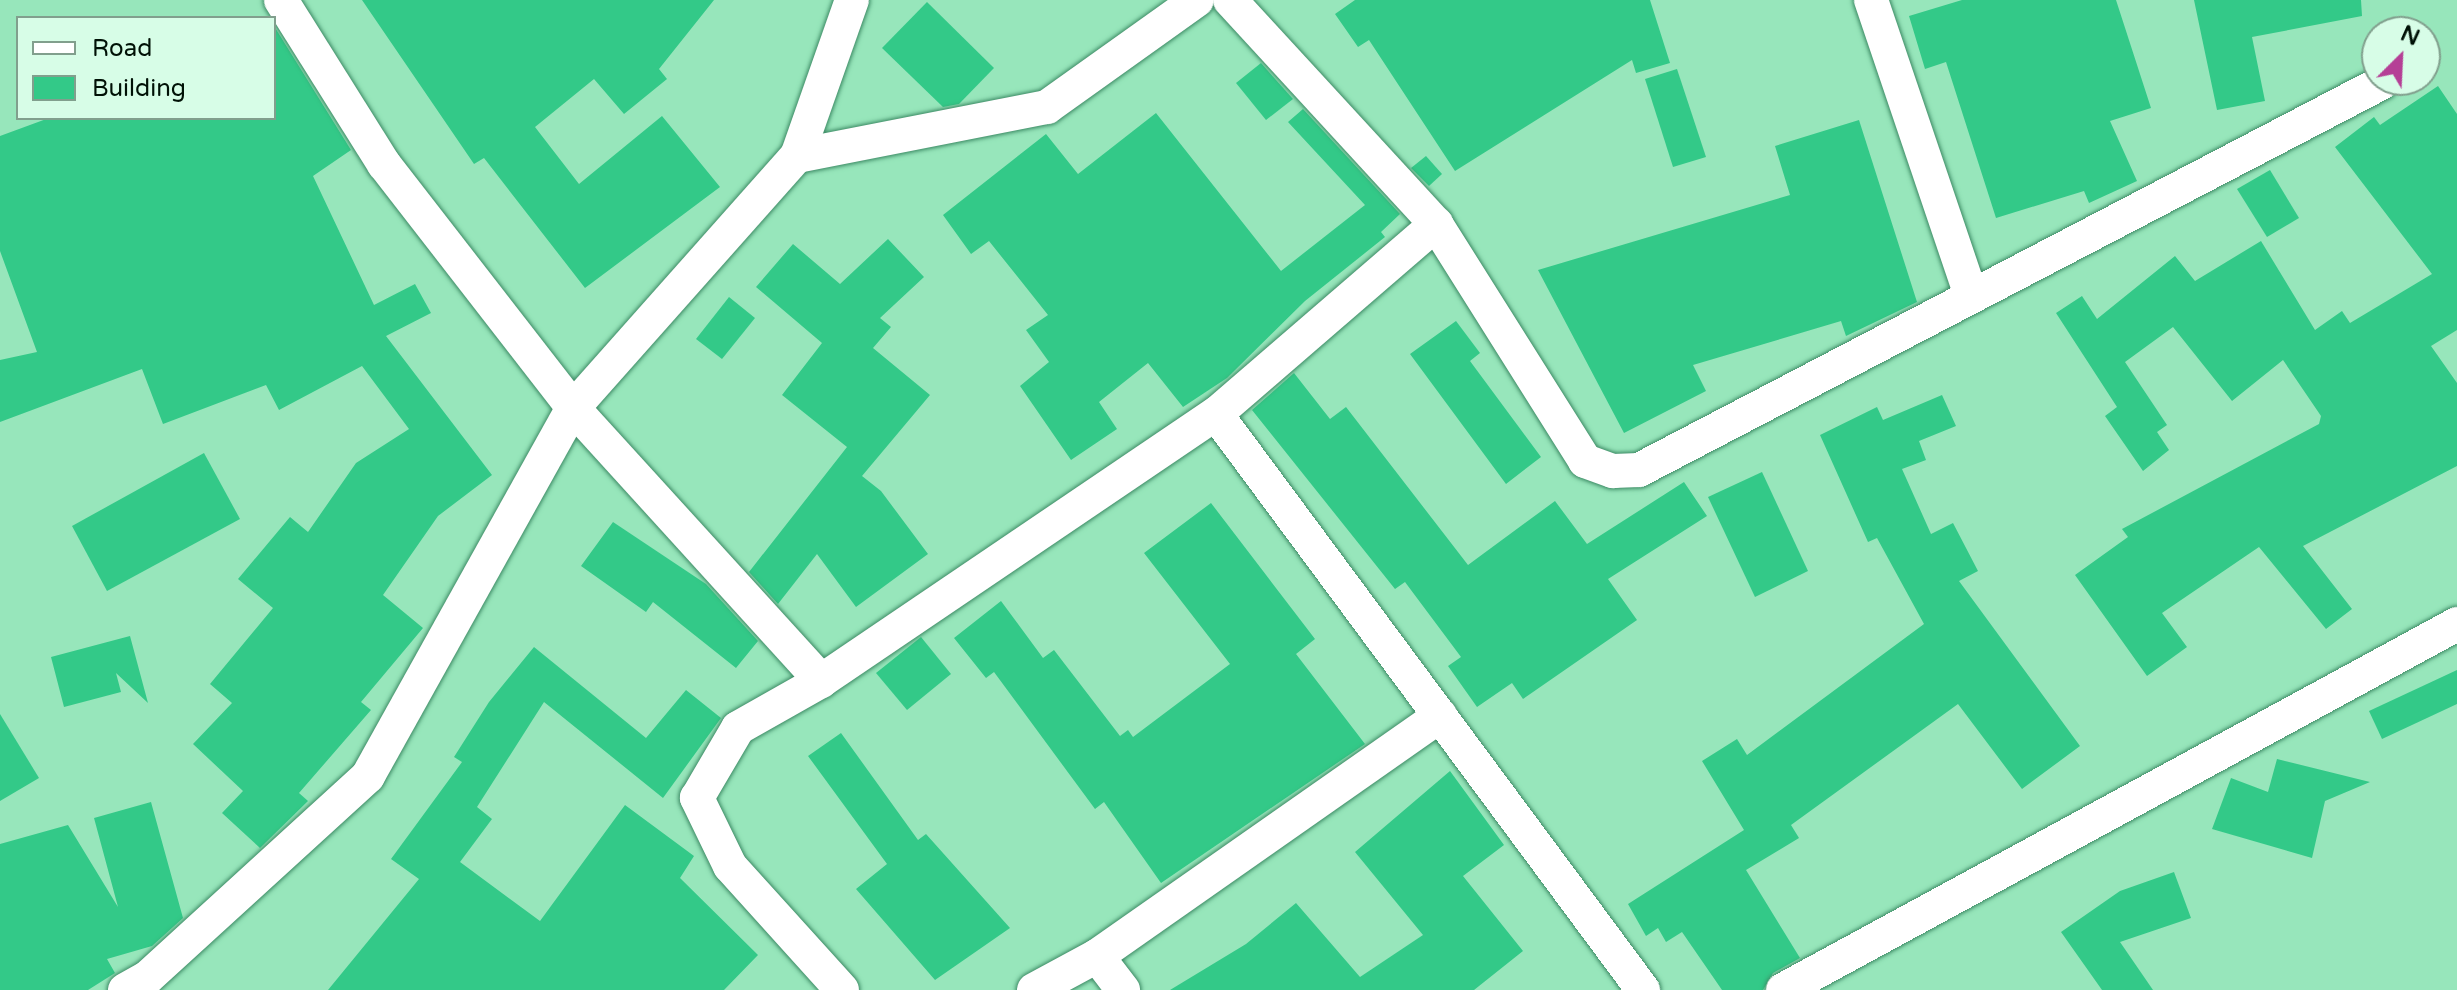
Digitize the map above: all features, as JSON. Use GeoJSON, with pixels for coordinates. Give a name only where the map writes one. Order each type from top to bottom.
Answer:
{"type":"FeatureCollection","features":[{"type":"Feature","properties":{"kind":"street"},"geometry":{"type":"LineString","coordinates":[[281,0],[384,164],[573,408],[821,681]]}},
{"type":"Feature","properties":{"kind":"street"},"geometry":{"type":"LineString","coordinates":[[125,990],[147,978],[368,776],[573,408],[797,156],[852,0]]}},
{"type":"Feature","properties":{"kind":"street"},"geometry":{"type":"LineString","coordinates":[[797,156],[1047,107],[1197,0]]}},
{"type":"Feature","properties":{"kind":"street"},"geometry":{"type":"LineString","coordinates":[[1230,0],[1436,224],[1585,461],[1613,471],[1639,470],[1970,293],[2361,93]]}},
{"type":"Feature","properties":{"kind":"street"},"geometry":{"type":"LineString","coordinates":[[1871,0],[1970,293]]}},
{"type":"Feature","properties":{"kind":"street"},"geometry":{"type":"LineString","coordinates":[[842,990],[730,866],[697,798],[738,728],[821,681],[1216,414],[1436,224]]}},
{"type":"Feature","properties":{"kind":"street"},"geometry":{"type":"LineString","coordinates":[[1216,414],[1643,990]]}},
{"type":"Feature","properties":{"kind":"street"},"geometry":{"type":"LineString","coordinates":[[1783,990],[2457,624]]}},
{"type":"Feature","properties":{"kind":"street"},"geometry":{"type":"LineString","coordinates":[[1034,990],[1097,956],[1440,716]]}},
{"type":"Feature","properties":{"kind":"street"},"geometry":{"type":"LineString","coordinates":[[1097,956],[1123,990]]}},
{"type":"Feature","properties":{"kind":"building"},"geometry":{"type":"Polygon","coordinates":[[[362,0],[714,0],[659,69],[667,79],[624,114],[594,79],[535,127],[579,184],[662,116],[720,187],[585,288],[484,158],[474,164],[362,0]]]}},
{"type":"Feature","properties":{"kind":"building"},"geometry":{"type":"Polygon","coordinates":[[[1355,0],[1650,0],[1670,63],[1636,73],[1632,60],[1455,171],[1369,40],[1358,47],[1335,14],[1355,0]]]}},
{"type":"Feature","properties":{"kind":"building"},"geometry":{"type":"Polygon","coordinates":[[[1962,0],[2116,0],[2151,108],[2110,121],[2137,181],[2089,203],[2084,191],[1996,218],[1946,62],[1925,69],[1909,16],[1962,0]]]}},
{"type":"Feature","properties":{"kind":"building"},"geometry":{"type":"Polygon","coordinates":[[[2194,0],[2361,0],[2362,16],[2252,37],[2265,101],[2217,110],[2194,0]]]}},
{"type":"Feature","properties":{"kind":"building"},"geometry":{"type":"Polygon","coordinates":[[[927,2],[994,68],[959,104],[943,107],[882,48],[927,2]]]}},
{"type":"Feature","properties":{"kind":"building"},"geometry":{"type":"Polygon","coordinates":[[[276,29],[351,150],[313,176],[374,305],[415,284],[431,313],[386,336],[492,475],[438,516],[383,595],[423,628],[361,702],[371,710],[299,793],[308,801],[260,848],[222,813],[243,791],[193,744],[232,703],[210,684],[273,608],[238,579],[290,517],[308,532],[356,463],[409,429],[362,366],[279,410],[266,385],[163,424],[142,369],[0,422],[0,360],[37,352],[0,251],[0,136],[44,120],[276,120],[276,29]]]}},
{"type":"Feature","properties":{"kind":"building"},"geometry":{"type":"Polygon","coordinates":[[[1261,63],[1293,99],[1266,120],[1236,83],[1261,63]]]}},
{"type":"Feature","properties":{"kind":"building"},"geometry":{"type":"Polygon","coordinates":[[[1677,69],[1706,157],[1673,167],[1645,79],[1677,69]]]}},
{"type":"Feature","properties":{"kind":"building"},"geometry":{"type":"Polygon","coordinates":[[[2441,90],[2457,114],[2457,330],[2431,346],[2457,383],[2457,466],[2303,546],[2352,609],[2326,629],[2259,547],[2162,613],[2187,647],[2147,676],[2075,575],[2128,537],[2122,529],[2319,424],[2321,416],[2283,360],[2232,401],[2173,327],[2125,362],[2167,425],[2157,432],[2169,450],[2143,471],[2105,416],[2117,407],[2056,313],[2082,296],[2097,319],[2175,256],[2195,281],[2261,241],[2315,330],[2342,311],[2350,323],[2432,274],[2335,147],[2374,117],[2380,125],[2423,96],[2441,96],[2441,90]]]}},
{"type":"Feature","properties":{"kind":"building"},"geometry":{"type":"Polygon","coordinates":[[[1303,109],[1400,214],[1381,232],[1385,237],[1305,301],[1227,378],[1183,407],[1148,363],[1099,402],[1117,429],[1071,460],[1020,386],[1049,362],[1026,330],[1048,315],[989,241],[971,254],[943,215],[1046,134],[1078,174],[1156,113],[1281,271],[1365,205],[1288,122],[1303,109]]]}},
{"type":"Feature","properties":{"kind":"building"},"geometry":{"type":"Polygon","coordinates":[[[1859,120],[1917,302],[1846,336],[1841,321],[1693,365],[1706,391],[1624,433],[1538,270],[1790,195],[1775,146],[1859,120]]]}},
{"type":"Feature","properties":{"kind":"building"},"geometry":{"type":"Polygon","coordinates":[[[1426,156],[1442,174],[1429,186],[1411,168],[1426,156]]]}},
{"type":"Feature","properties":{"kind":"building"},"geometry":{"type":"Polygon","coordinates":[[[2270,170],[2299,218],[2267,237],[2237,189],[2270,170]]]}},
{"type":"Feature","properties":{"kind":"building"},"geometry":{"type":"Polygon","coordinates":[[[888,239],[924,277],[880,318],[891,327],[873,348],[930,395],[862,476],[881,491],[928,554],[856,607],[817,554],[778,604],[749,572],[847,447],[782,395],[822,343],[756,287],[793,244],[840,284],[888,239]]]}},
{"type":"Feature","properties":{"kind":"building"},"geometry":{"type":"Polygon","coordinates":[[[729,297],[755,318],[722,359],[696,339],[729,297]]]}},
{"type":"Feature","properties":{"kind":"building"},"geometry":{"type":"Polygon","coordinates":[[[1456,321],[1480,353],[1470,361],[1541,457],[1506,484],[1410,354],[1456,321]]]}},
{"type":"Feature","properties":{"kind":"building"},"geometry":{"type":"Polygon","coordinates":[[[1294,373],[1330,419],[1346,407],[1468,565],[1555,501],[1587,544],[1684,482],[1707,516],[1608,579],[1637,620],[1523,699],[1512,683],[1477,707],[1448,666],[1461,657],[1405,582],[1395,589],[1252,410],[1294,373]]]}},
{"type":"Feature","properties":{"kind":"building"},"geometry":{"type":"Polygon","coordinates":[[[1942,395],[1956,426],[1919,441],[1926,460],[1902,469],[1931,534],[1953,523],[1978,571],[1959,581],[2080,746],[2022,789],[1958,704],[1791,825],[1799,838],[1746,870],[1800,958],[1773,973],[1763,990],[1722,990],[1682,932],[1666,942],[1658,928],[1646,936],[1628,904],[1744,830],[1702,761],[1737,739],[1747,755],[1924,624],[1877,538],[1868,542],[1820,435],[1877,407],[1883,420],[1942,395]]]}},
{"type":"Feature","properties":{"kind":"building"},"geometry":{"type":"Polygon","coordinates":[[[204,453],[240,519],[107,591],[72,526],[204,453]]]}},
{"type":"Feature","properties":{"kind":"building"},"geometry":{"type":"Polygon","coordinates":[[[1762,472],[1808,571],[1755,597],[1708,497],[1762,472]]]}},
{"type":"Feature","properties":{"kind":"building"},"geometry":{"type":"Polygon","coordinates":[[[1211,503],[1315,639],[1296,654],[1365,744],[1161,883],[1104,802],[1095,809],[994,672],[986,678],[954,638],[1001,601],[1043,658],[1054,650],[1120,736],[1128,730],[1133,737],[1230,664],[1144,553],[1211,503]]]}},
{"type":"Feature","properties":{"kind":"building"},"geometry":{"type":"Polygon","coordinates":[[[613,522],[706,584],[758,641],[736,668],[653,602],[646,612],[581,566],[613,522]]]}},
{"type":"Feature","properties":{"kind":"building"},"geometry":{"type":"Polygon","coordinates":[[[130,636],[148,703],[116,673],[121,692],[64,707],[51,657],[130,636]]]}},
{"type":"Feature","properties":{"kind":"building"},"geometry":{"type":"Polygon","coordinates":[[[921,637],[951,674],[907,710],[876,673],[921,637]]]}},
{"type":"Feature","properties":{"kind":"building"},"geometry":{"type":"Polygon","coordinates":[[[534,647],[646,738],[686,690],[721,718],[663,798],[544,702],[477,807],[492,819],[460,862],[540,921],[625,805],[694,856],[680,878],[758,955],[724,990],[328,990],[419,879],[391,859],[462,762],[454,757],[489,702],[534,647]]]}},
{"type":"Feature","properties":{"kind":"building"},"geometry":{"type":"Polygon","coordinates":[[[2457,670],[2457,704],[2382,739],[2369,711],[2457,670]]]}},
{"type":"Feature","properties":{"kind":"building"},"geometry":{"type":"Polygon","coordinates":[[[0,714],[39,778],[0,801],[0,714]]]}},
{"type":"Feature","properties":{"kind":"building"},"geometry":{"type":"Polygon","coordinates":[[[841,733],[918,840],[926,834],[1010,928],[935,980],[856,889],[887,864],[808,756],[841,733]]]}},
{"type":"Feature","properties":{"kind":"building"},"geometry":{"type":"Polygon","coordinates":[[[2277,759],[2370,782],[2325,801],[2312,858],[2212,829],[2231,778],[2268,792],[2277,759]]]}},
{"type":"Feature","properties":{"kind":"building"},"geometry":{"type":"Polygon","coordinates":[[[1450,771],[1504,845],[1463,876],[1523,951],[1474,990],[1170,990],[1246,944],[1296,903],[1360,977],[1423,935],[1355,852],[1450,771]]]}},
{"type":"Feature","properties":{"kind":"building"},"geometry":{"type":"Polygon","coordinates":[[[151,802],[183,918],[152,946],[107,959],[115,973],[88,990],[0,990],[0,844],[68,825],[118,907],[94,818],[151,802]]]}},
{"type":"Feature","properties":{"kind":"building"},"geometry":{"type":"Polygon","coordinates":[[[2174,872],[2191,918],[2120,942],[2153,990],[2102,990],[2061,932],[2120,891],[2174,872]]]}}]}
